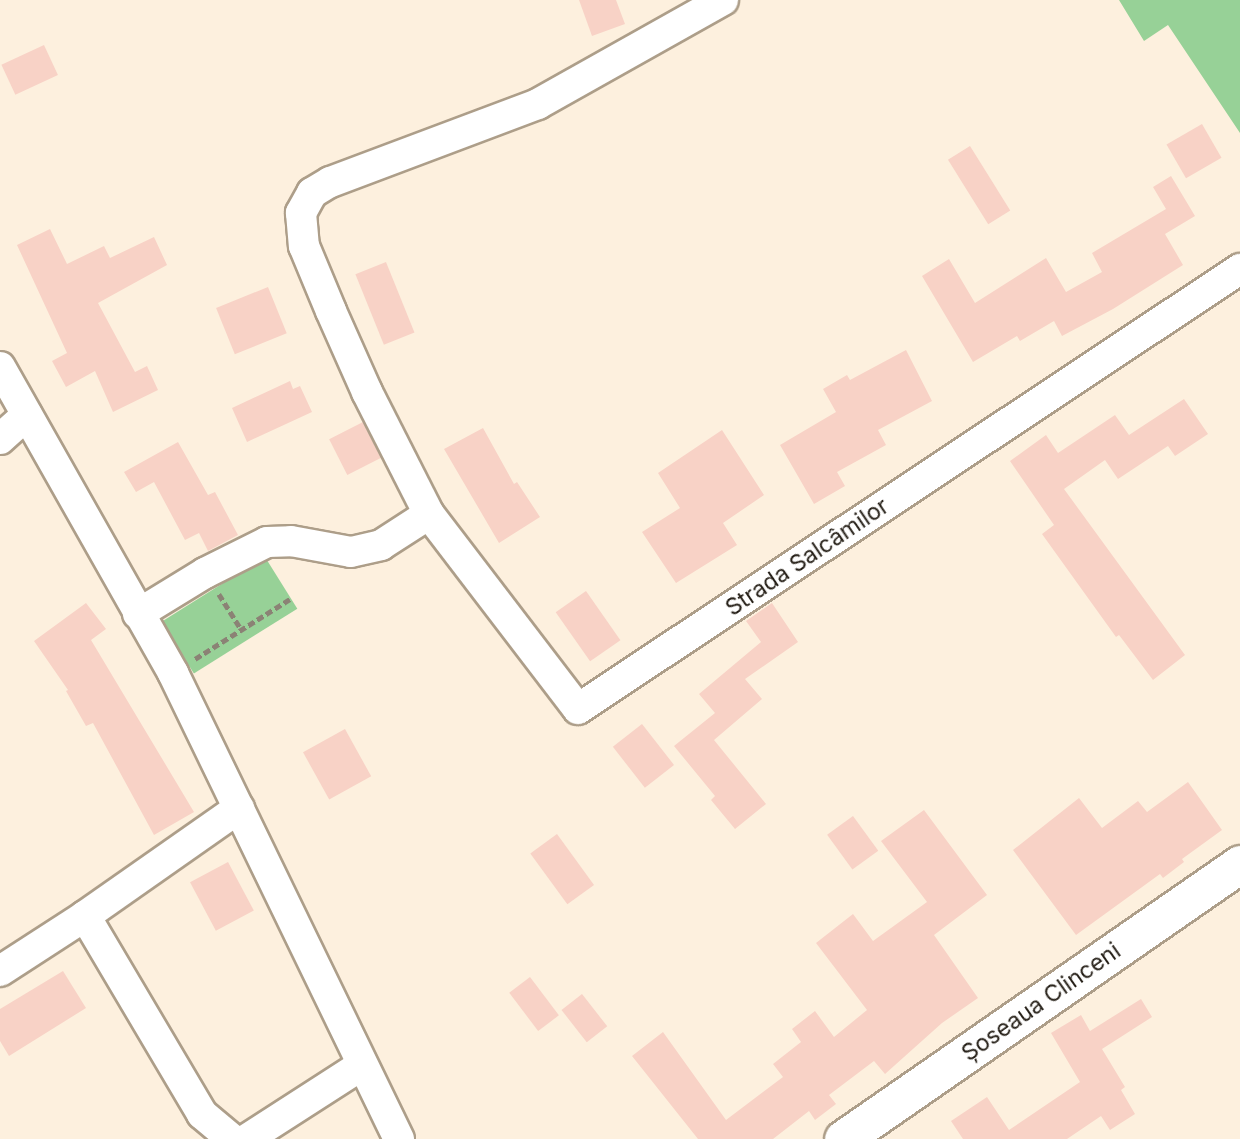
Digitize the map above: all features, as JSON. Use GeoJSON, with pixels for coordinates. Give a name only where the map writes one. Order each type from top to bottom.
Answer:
{"type":"FeatureCollection","features":[{"type":"Feature","properties":{"kind":"main road","name":"Șoseaua Clinceni"},"geometry":{"type":"LineString","coordinates":[[843,1139],[1240,864]]}},
{"type":"Feature","properties":{"kind":"street"},"geometry":{"type":"LineString","coordinates":[[138,614],[205,573],[267,542],[291,541],[351,552],[381,545],[429,514],[367,392],[304,246],[301,214],[312,193],[330,182],[538,104],[723,0]]}},
{"type":"Feature","properties":{"kind":"street","name":"Strada Salcâmilor"},"geometry":{"type":"LineString","coordinates":[[429,514],[578,709],[1240,269]]}},
{"type":"Feature","properties":{"kind":"street"},"geometry":{"type":"LineString","coordinates":[[0,367],[173,673],[399,1139]]}},
{"type":"Feature","properties":{"kind":"street"},"geometry":{"type":"LineString","coordinates":[[0,439],[27,415]]}},
{"type":"Feature","properties":{"kind":"street"},"geometry":{"type":"LineString","coordinates":[[0,971],[85,916],[239,808]]}},
{"type":"Feature","properties":{"kind":"street"},"geometry":{"type":"LineString","coordinates":[[85,916],[202,1114],[232,1139]]}},
{"type":"Feature","properties":{"kind":"street"},"geometry":{"type":"LineString","coordinates":[[247,1139],[362,1065]]}},
{"type":"Feature","properties":{"kind":"path"},"geometry":{"type":"LineString","coordinates":[[205,573],[241,629]]}},
{"type":"Feature","properties":{"kind":"path"},"geometry":{"type":"LineString","coordinates":[[173,673],[290,599]]}},
{"type":"Feature","properties":{"kind":"green space"},"geometry":{"type":"Polygon","coordinates":[[[1119,0],[1240,0],[1240,133],[1168,25],[1144,41],[1119,0]]]}},
{"type":"Feature","properties":{"kind":"green space"},"geometry":{"type":"Polygon","coordinates":[[[265,557],[297,609],[194,673],[162,622],[265,557]]]}},
{"type":"Feature","properties":{"kind":"building"},"geometry":{"type":"Polygon","coordinates":[[[579,0],[616,0],[625,24],[592,36],[579,0]]]}},
{"type":"Feature","properties":{"kind":"building"},"geometry":{"type":"Polygon","coordinates":[[[44,45],[58,75],[15,95],[1,65],[44,45]]]}},
{"type":"Feature","properties":{"kind":"building"},"geometry":{"type":"Polygon","coordinates":[[[1202,124],[1222,158],[1186,178],[1166,144],[1202,124]]]}},
{"type":"Feature","properties":{"kind":"building"},"geometry":{"type":"Polygon","coordinates":[[[970,146],[1010,210],[988,224],[948,160],[970,146]]]}},
{"type":"Feature","properties":{"kind":"building"},"geometry":{"type":"Polygon","coordinates":[[[1171,176],[1195,216],[1165,234],[1183,265],[1113,309],[1062,336],[1054,321],[1020,341],[1017,336],[973,362],[922,276],[949,259],[975,303],[1046,258],[1066,292],[1102,272],[1092,253],[1166,209],[1153,187],[1171,176]]]}},
{"type":"Feature","properties":{"kind":"building"},"geometry":{"type":"Polygon","coordinates":[[[50,229],[67,264],[104,246],[110,258],[154,237],[167,265],[98,303],[135,372],[147,366],[158,390],[113,412],[95,371],[66,387],[52,361],[67,353],[17,245],[50,229]]]}},
{"type":"Feature","properties":{"kind":"building"},"geometry":{"type":"Polygon","coordinates":[[[386,262],[414,332],[384,345],[355,274],[386,262]]]}},
{"type":"Feature","properties":{"kind":"building"},"geometry":{"type":"Polygon","coordinates":[[[268,287],[287,333],[235,354],[216,308],[268,287]]]}},
{"type":"Feature","properties":{"kind":"building"},"geometry":{"type":"Polygon","coordinates":[[[906,350],[932,401],[878,430],[886,445],[837,472],[845,486],[814,504],[780,445],[836,412],[823,389],[847,375],[850,380],[906,350]]]}},
{"type":"Feature","properties":{"kind":"building"},"geometry":{"type":"Polygon","coordinates":[[[290,381],[293,389],[300,386],[312,412],[247,442],[232,408],[290,381]]]}},
{"type":"Feature","properties":{"kind":"building"},"geometry":{"type":"Polygon","coordinates":[[[1184,399],[1208,434],[1175,456],[1168,446],[1118,479],[1105,460],[1064,489],[1185,655],[1153,680],[1119,635],[1116,637],[1042,534],[1054,525],[1010,461],[1046,435],[1058,453],[1115,415],[1129,435],[1184,399]]]}},
{"type":"Feature","properties":{"kind":"building"},"geometry":{"type":"Polygon","coordinates":[[[363,422],[381,458],[347,475],[329,439],[363,422]]]}},
{"type":"Feature","properties":{"kind":"building"},"geometry":{"type":"Polygon","coordinates":[[[483,428],[514,484],[517,482],[540,517],[499,543],[444,449],[483,428]]]}},
{"type":"Feature","properties":{"kind":"building"},"geometry":{"type":"Polygon","coordinates":[[[722,430],[764,495],[723,523],[737,545],[676,583],[642,532],[680,508],[658,473],[722,430]]]}},
{"type":"Feature","properties":{"kind":"building"},"geometry":{"type":"Polygon","coordinates":[[[178,442],[208,495],[215,492],[238,535],[208,551],[199,533],[185,540],[154,482],[136,492],[124,472],[178,442]]]}},
{"type":"Feature","properties":{"kind":"building"},"geometry":{"type":"Polygon","coordinates":[[[586,591],[620,640],[590,661],[556,612],[586,591]]]}},
{"type":"Feature","properties":{"kind":"building"},"geometry":{"type":"Polygon","coordinates":[[[86,603],[106,629],[91,640],[194,812],[154,835],[93,723],[86,726],[66,691],[68,690],[34,641],[86,603]]]}},
{"type":"Feature","properties":{"kind":"building"},"geometry":{"type":"Polygon","coordinates":[[[772,603],[798,642],[745,679],[762,699],[714,740],[766,804],[735,829],[711,800],[715,796],[674,746],[715,713],[699,694],[761,642],[746,621],[772,603]]]}},
{"type":"Feature","properties":{"kind":"building"},"geometry":{"type":"Polygon","coordinates":[[[642,724],[674,765],[645,788],[613,747],[642,724]]]}},
{"type":"Feature","properties":{"kind":"building"},"geometry":{"type":"Polygon","coordinates":[[[345,729],[371,776],[329,800],[303,752],[345,729]]]}},
{"type":"Feature","properties":{"kind":"building"},"geometry":{"type":"Polygon","coordinates":[[[1188,782],[1222,830],[1182,859],[1184,862],[1163,878],[1160,874],[1076,935],[1013,850],[1079,798],[1102,828],[1138,801],[1147,812],[1188,782]]]}},
{"type":"Feature","properties":{"kind":"building"},"geometry":{"type":"Polygon","coordinates":[[[924,810],[987,895],[934,935],[978,998],[942,1023],[885,1074],[874,1061],[829,1095],[836,1104],[815,1120],[809,1111],[773,1139],[698,1139],[632,1056],[663,1032],[726,1120],[783,1077],[773,1064],[801,1042],[792,1029],[815,1011],[834,1037],[867,1010],[816,943],[853,914],[873,941],[927,902],[881,841],[924,810]]]}},
{"type":"Feature","properties":{"kind":"building"},"geometry":{"type":"Polygon","coordinates":[[[853,816],[878,851],[852,870],[827,835],[853,816]]]}},
{"type":"Feature","properties":{"kind":"building"},"geometry":{"type":"Polygon","coordinates":[[[557,834],[594,885],[567,904],[530,853],[557,834]]]}},
{"type":"Feature","properties":{"kind":"building"},"geometry":{"type":"Polygon","coordinates":[[[228,862],[254,911],[216,931],[190,882],[228,862]]]}},
{"type":"Feature","properties":{"kind":"building"},"geometry":{"type":"Polygon","coordinates":[[[63,971],[86,1008],[9,1056],[0,1041],[0,1009],[63,971]]]}},
{"type":"Feature","properties":{"kind":"building"},"geometry":{"type":"Polygon","coordinates":[[[530,977],[559,1015],[538,1031],[509,993],[530,977]]]}},
{"type":"Feature","properties":{"kind":"building"},"geometry":{"type":"Polygon","coordinates":[[[582,994],[607,1026],[587,1042],[562,1010],[582,994]]]}},
{"type":"Feature","properties":{"kind":"building"},"geometry":{"type":"Polygon","coordinates":[[[1141,999],[1152,1017],[1102,1049],[1125,1087],[1121,1090],[1135,1114],[1110,1130],[1101,1116],[1067,1139],[963,1139],[951,1121],[987,1097],[1009,1130],[1080,1082],[1051,1033],[1081,1015],[1090,1031],[1141,999]]]}}]}
